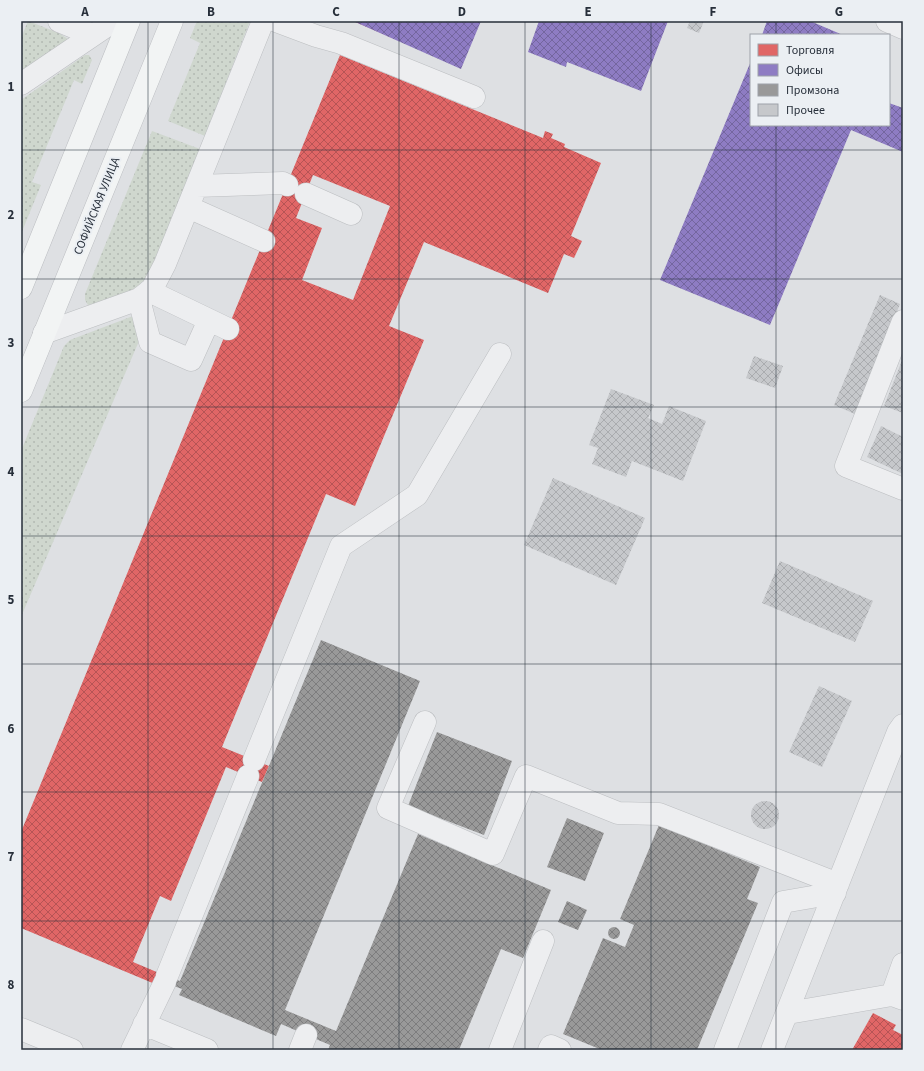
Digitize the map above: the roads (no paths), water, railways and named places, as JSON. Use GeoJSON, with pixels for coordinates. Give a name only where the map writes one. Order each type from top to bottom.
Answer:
{"type":"FeatureCollection","features":[{"type":"Feature","properties":{"kind":"main road"},"geometry":{"type":"LineString","coordinates":[[21,288],[129,21]]}},
{"type":"Feature","properties":{"kind":"main road","name":"СОФИЙСКАЯ УЛИЦА"},"geometry":{"type":"LineString","coordinates":[[21,391],[172,21]]}},
{"type":"Feature","properties":{"kind":"street"},"geometry":{"type":"LineString","coordinates":[[59,21],[93,35]]}},
{"type":"Feature","properties":{"kind":"street"},"geometry":{"type":"LineString","coordinates":[[21,84],[114,21]]}},
{"type":"Feature","properties":{"kind":"street"},"geometry":{"type":"LineString","coordinates":[[44,334],[144,295],[157,280],[165,264],[263,21]]}},
{"type":"Feature","properties":{"kind":"street"},"geometry":{"type":"LineString","coordinates":[[276,21],[305,26],[341,43],[474,97]]}},
{"type":"Feature","properties":{"kind":"street"},"geometry":{"type":"LineString","coordinates":[[887,21],[903,28]]}},
{"type":"Feature","properties":{"kind":"street"},"geometry":{"type":"LineString","coordinates":[[196,186],[283,183],[351,214]]}},
{"type":"Feature","properties":{"kind":"street"},"geometry":{"type":"LineString","coordinates":[[188,207],[264,241]]}},
{"type":"Feature","properties":{"kind":"street"},"geometry":{"type":"LineString","coordinates":[[144,295],[218,324],[191,360],[150,342],[144,295]]}},
{"type":"Feature","properties":{"kind":"street"},"geometry":{"type":"LineString","coordinates":[[903,321],[846,466],[903,489]]}},
{"type":"Feature","properties":{"kind":"street"},"geometry":{"type":"LineString","coordinates":[[132,1050],[166,979],[341,546],[417,495],[500,354]]}},
{"type":"Feature","properties":{"kind":"street"},"geometry":{"type":"LineString","coordinates":[[425,722],[388,808],[493,854],[526,776],[618,813],[659,814],[836,888]]}},
{"type":"Feature","properties":{"kind":"street"},"geometry":{"type":"LineString","coordinates":[[772,1050],[788,1013],[898,732],[903,725]]}},
{"type":"Feature","properties":{"kind":"street"},"geometry":{"type":"LineString","coordinates":[[726,1050],[783,902],[836,888]]}},
{"type":"Feature","properties":{"kind":"street"},"geometry":{"type":"LineString","coordinates":[[500,1050],[543,941]]}},
{"type":"Feature","properties":{"kind":"street"},"geometry":{"type":"LineString","coordinates":[[788,1013],[897,997],[903,964]]}},
{"type":"Feature","properties":{"kind":"street"},"geometry":{"type":"LineString","coordinates":[[144,1024],[207,1050]]}},
{"type":"Feature","properties":{"kind":"street"},"geometry":{"type":"LineString","coordinates":[[21,1029],[72,1050]]}},
{"type":"Feature","properties":{"kind":"street"},"geometry":{"type":"LineString","coordinates":[[549,1050],[551,1046],[560,1050]]}}]}
